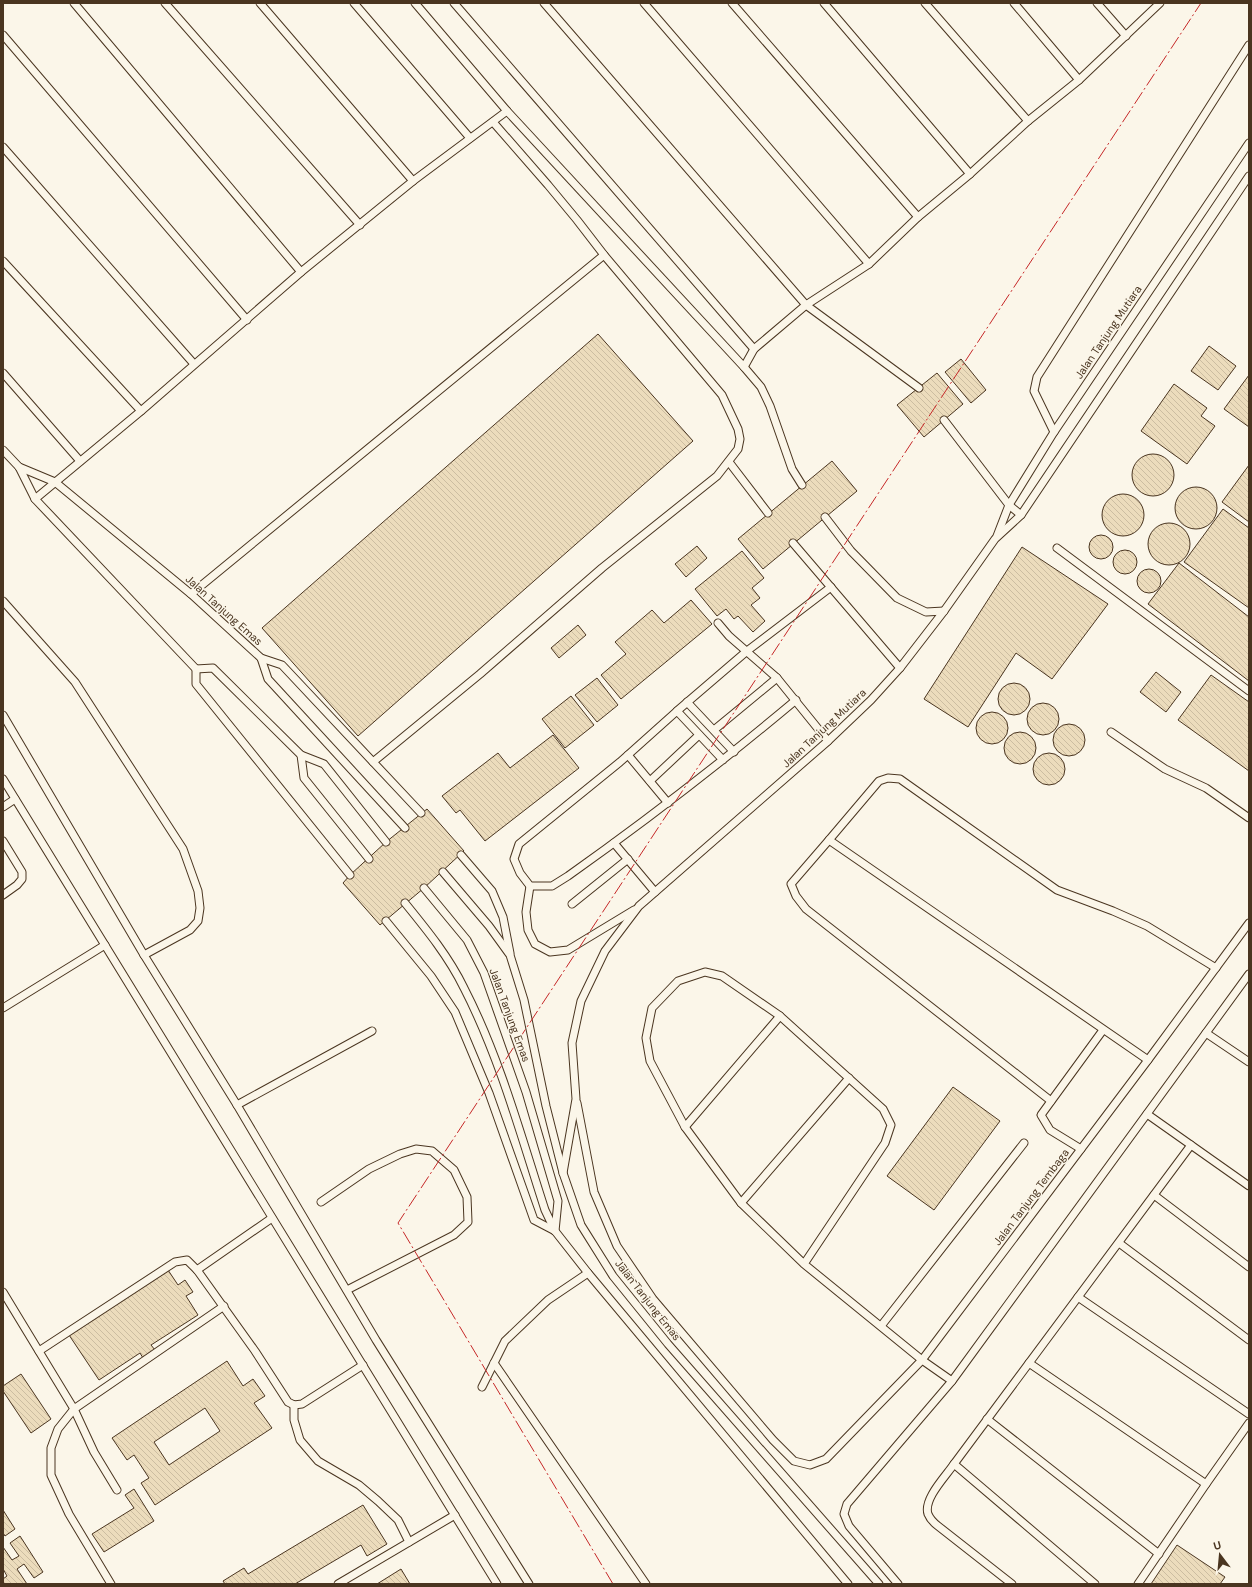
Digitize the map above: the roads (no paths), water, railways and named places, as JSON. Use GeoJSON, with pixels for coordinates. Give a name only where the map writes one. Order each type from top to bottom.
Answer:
{"type":"FeatureCollection","features":[{"type":"Feature","properties":{"kind":"lane"},"geometry":{"type":"LineString","coordinates":[[74,3],[301,272]]}},
{"type":"Feature","properties":{"kind":"lane"},"geometry":{"type":"LineString","coordinates":[[165,3],[360,225]]}},
{"type":"Feature","properties":{"kind":"lane"},"geometry":{"type":"LineString","coordinates":[[260,3],[413,182]]}},
{"type":"Feature","properties":{"kind":"lane"},"geometry":{"type":"LineString","coordinates":[[354,3],[470,138]]}},
{"type":"Feature","properties":{"kind":"lane"},"geometry":{"type":"LineString","coordinates":[[415,3],[507,111],[761,387],[770,406],[792,469],[802,485]]}},
{"type":"Feature","properties":{"kind":"lane"},"geometry":{"type":"LineString","coordinates":[[454,3],[754,349]]}},
{"type":"Feature","properties":{"kind":"lane"},"geometry":{"type":"LineString","coordinates":[[544,3],[806,305],[918,388]]}},
{"type":"Feature","properties":{"kind":"lane"},"geometry":{"type":"LineString","coordinates":[[644,3],[869,264]]}},
{"type":"Feature","properties":{"kind":"lane"},"geometry":{"type":"LineString","coordinates":[[732,3],[918,216]]}},
{"type":"Feature","properties":{"kind":"lane"},"geometry":{"type":"LineString","coordinates":[[824,3],[970,174]]}},
{"type":"Feature","properties":{"kind":"lane"},"geometry":{"type":"LineString","coordinates":[[924,3],[1028,121]]}},
{"type":"Feature","properties":{"kind":"lane"},"geometry":{"type":"LineString","coordinates":[[1014,3],[1079,80]]}},
{"type":"Feature","properties":{"kind":"lane"},"geometry":{"type":"LineString","coordinates":[[1097,3],[1126,36]]}},
{"type":"Feature","properties":{"kind":"lane"},"geometry":{"type":"LineString","coordinates":[[744,367],[754,349],[806,305],[869,264],[918,216],[970,174],[1028,121],[1079,80],[1160,3]]}},
{"type":"Feature","properties":{"kind":"lane"},"geometry":{"type":"LineString","coordinates":[[3,35],[246,320]]}},
{"type":"Feature","properties":{"kind":"lane"},"geometry":{"type":"LineString","coordinates":[[1054,432],[1034,391],[1038,377],[1249,45]]}},
{"type":"Feature","properties":{"kind":"lane"},"geometry":{"type":"LineString","coordinates":[[35,499],[141,411],[301,272],[413,182],[507,111]]}},
{"type":"Feature","properties":{"kind":"lane"},"geometry":{"type":"LineString","coordinates":[[373,762],[480,674],[602,568],[717,476],[738,449],[740,439],[738,429],[722,395],[604,255],[577,220],[493,122]]}},
{"type":"Feature","properties":{"kind":"lane","name":"Jalan Tanjung Mutiara"},"geometry":{"type":"LineString","coordinates":[[995,539],[1009,505],[1054,432],[1249,143]]}},
{"type":"Feature","properties":{"kind":"lane"},"geometry":{"type":"LineString","coordinates":[[3,147],[194,364]]}},
{"type":"Feature","properties":{"kind":"lane","name":"Jalan Tanjung Mutiara"},"geometry":{"type":"LineString","coordinates":[[530,886],[526,912],[528,930],[535,944],[550,952],[568,950],[639,906],[828,741],[871,700],[900,668],[944,611],[995,539],[1021,515],[1249,176]]}},
{"type":"Feature","properties":{"kind":"lane"},"geometry":{"type":"LineString","coordinates":[[191,594],[604,255]]}},
{"type":"Feature","properties":{"kind":"lane"},"geometry":{"type":"LineString","coordinates":[[3,261],[141,411]]}},
{"type":"Feature","properties":{"kind":"lane"},"geometry":{"type":"LineString","coordinates":[[3,373],[80,461]]}},
{"type":"Feature","properties":{"kind":"lane"},"geometry":{"type":"LineString","coordinates":[[944,420],[1009,505],[1021,515]]}},
{"type":"Feature","properties":{"kind":"lane"},"geometry":{"type":"LineString","coordinates":[[3,450],[19,466],[35,499],[196,669],[196,684],[350,875]]}},
{"type":"Feature","properties":{"kind":"lane"},"geometry":{"type":"LineString","coordinates":[[729,462],[768,513]]}},
{"type":"Feature","properties":{"kind":"lane","name":"Jalan Tanjung Emas"},"geometry":{"type":"LineString","coordinates":[[19,466],[55,482],[191,594],[260,658],[268,679],[405,828]]}},
{"type":"Feature","properties":{"kind":"lane"},"geometry":{"type":"LineString","coordinates":[[825,517],[851,551],[897,598],[926,612],[944,611]]}},
{"type":"Feature","properties":{"kind":"lane"},"geometry":{"type":"LineString","coordinates":[[793,543],[900,668]]}},
{"type":"Feature","properties":{"kind":"lane"},"geometry":{"type":"LineString","coordinates":[[1057,548],[1249,691]]}},
{"type":"Feature","properties":{"kind":"lane"},"geometry":{"type":"LineString","coordinates":[[796,700],[734,752],[668,804],[552,886],[530,886],[520,873],[514,860],[519,844],[628,755],[747,651],[831,587]]}},
{"type":"Feature","properties":{"kind":"lane"},"geometry":{"type":"LineString","coordinates":[[3,601],[75,682],[183,849],[198,891],[200,908],[198,921],[190,930],[144,955]]}},
{"type":"Feature","properties":{"kind":"lane"},"geometry":{"type":"LineString","coordinates":[[718,623],[729,636],[777,678],[828,741]]}},
{"type":"Feature","properties":{"kind":"lane"},"geometry":{"type":"LineString","coordinates":[[260,658],[282,665],[421,813]]}},
{"type":"Feature","properties":{"kind":"lane"},"geometry":{"type":"LineString","coordinates":[[196,669],[213,668],[301,755],[324,764],[386,842]]}},
{"type":"Feature","properties":{"kind":"lane"},"geometry":{"type":"LineString","coordinates":[[714,730],[777,678]]}},
{"type":"Feature","properties":{"kind":"lane"},"geometry":{"type":"LineString","coordinates":[[687,702],[734,752]]}},
{"type":"Feature","properties":{"kind":"lane"},"geometry":{"type":"LineString","coordinates":[[677,711],[723,760]]}},
{"type":"Feature","properties":{"kind":"lane"},"geometry":{"type":"LineString","coordinates":[[3,715],[144,955],[237,1105],[376,1340],[529,1584]]}},
{"type":"Feature","properties":{"kind":"lane"},"geometry":{"type":"LineString","coordinates":[[1111,732],[1165,769],[1206,788],[1249,818]]}},
{"type":"Feature","properties":{"kind":"lane"},"geometry":{"type":"LineString","coordinates":[[650,781],[698,735]]}},
{"type":"Feature","properties":{"kind":"lane"},"geometry":{"type":"LineString","coordinates":[[301,755],[304,778],[369,859]]}},
{"type":"Feature","properties":{"kind":"lane"},"geometry":{"type":"LineString","coordinates":[[628,755],[668,804]]}},
{"type":"Feature","properties":{"kind":"lane"},"geometry":{"type":"LineString","coordinates":[[1051,1101],[806,909],[796,896],[791,884],[879,781],[888,778],[900,780],[1057,890],[1113,911],[1147,926],[1216,968]]}},
{"type":"Feature","properties":{"kind":"lane"},"geometry":{"type":"LineString","coordinates":[[3,779],[497,1584]]}},
{"type":"Feature","properties":{"kind":"lane"},"geometry":{"type":"LineString","coordinates":[[3,807],[15,799]]}},
{"type":"Feature","properties":{"kind":"lane"},"geometry":{"type":"LineString","coordinates":[[829,840],[1148,1060]]}},
{"type":"Feature","properties":{"kind":"lane"},"geometry":{"type":"LineString","coordinates":[[3,841],[22,872],[22,879],[17,885],[3,895]]}},
{"type":"Feature","properties":{"kind":"lane"},"geometry":{"type":"LineString","coordinates":[[614,843],[655,892]]}},
{"type":"Feature","properties":{"kind":"lane"},"geometry":{"type":"LineString","coordinates":[[461,856],[492,891],[503,917],[510,955]]}},
{"type":"Feature","properties":{"kind":"lane"},"geometry":{"type":"LineString","coordinates":[[572,904],[628,859]]}},
{"type":"Feature","properties":{"kind":"lane","name":"Jalan Tanjung Emas"},"geometry":{"type":"LineString","coordinates":[[443,872],[489,926],[510,955],[524,1000],[546,1106],[563,1173],[581,1225],[613,1276],[673,1350],[879,1584]]}},
{"type":"Feature","properties":{"kind":"lane","name":"Jalan Tanjung Emas"},"geometry":{"type":"LineString","coordinates":[[424,888],[467,940],[484,973],[526,1092],[558,1201],[555,1231]]}},
{"type":"Feature","properties":{"kind":"lane"},"geometry":{"type":"LineString","coordinates":[[405,903],[436,942],[464,986],[486,1034],[546,1210],[555,1231],[588,1273],[846,1584]]}},
{"type":"Feature","properties":{"kind":"lane","name":"Jalan Tanjung Mutiara"},"geometry":{"type":"LineString","coordinates":[[563,1173],[576,1099],[572,1043],[581,1001],[604,951],[639,906]]}},
{"type":"Feature","properties":{"kind":"lane"},"geometry":{"type":"LineString","coordinates":[[386,921],[431,976],[455,1012],[489,1093],[534,1220],[555,1231]]}},
{"type":"Feature","properties":{"kind":"lane","name":"Jalan Tanjung Tembaga"},"geometry":{"type":"LineString","coordinates":[[576,1099],[594,1192],[617,1246],[653,1299],[773,1440],[794,1461],[810,1465],[826,1459],[922,1360],[1148,1060],[1249,922]]}},
{"type":"Feature","properties":{"kind":"lane"},"geometry":{"type":"LineString","coordinates":[[3,1008],[105,945]]}},
{"type":"Feature","properties":{"kind":"lane"},"geometry":{"type":"LineString","coordinates":[[804,1264],[885,1143],[891,1125],[883,1109],[780,1016],[722,976],[705,972],[678,981],[652,1008],[646,1038],[650,1061],[685,1126],[741,1203],[804,1264],[922,1360],[952,1382]]}},
{"type":"Feature","properties":{"kind":"lane"},"geometry":{"type":"LineString","coordinates":[[898,1584],[849,1526],[844,1514],[847,1504],[952,1382],[1249,974]]}},
{"type":"Feature","properties":{"kind":"lane"},"geometry":{"type":"LineString","coordinates":[[685,1126],[780,1016]]}},
{"type":"Feature","properties":{"kind":"lane"},"geometry":{"type":"LineString","coordinates":[[1081,1149],[1050,1130],[1041,1115],[1103,1030]]}},
{"type":"Feature","properties":{"kind":"lane"},"geometry":{"type":"LineString","coordinates":[[237,1105],[372,1031]]}},
{"type":"Feature","properties":{"kind":"lane"},"geometry":{"type":"LineString","coordinates":[[1206,1033],[1249,1062]]}},
{"type":"Feature","properties":{"kind":"lane"},"geometry":{"type":"LineString","coordinates":[[741,1203],[849,1078]]}},
{"type":"Feature","properties":{"kind":"lane"},"geometry":{"type":"LineString","coordinates":[[1147,1114],[1249,1186]]}},
{"type":"Feature","properties":{"kind":"lane"},"geometry":{"type":"LineString","coordinates":[[880,1326],[1024,1143]]}},
{"type":"Feature","properties":{"kind":"lane"},"geometry":{"type":"LineString","coordinates":[[1012,1584],[947,1535],[928,1516],[927,1504],[930,1497],[954,1464],[1191,1145]]}},
{"type":"Feature","properties":{"kind":"lane"},"geometry":{"type":"LineString","coordinates":[[321,1202],[369,1169],[400,1154],[416,1150],[432,1150],[454,1170],[467,1196],[468,1222],[454,1235],[347,1290]]}},
{"type":"Feature","properties":{"kind":"lane"},"geometry":{"type":"LineString","coordinates":[[1154,1195],[1249,1267]]}},
{"type":"Feature","properties":{"kind":"lane"},"geometry":{"type":"LineString","coordinates":[[198,1270],[272,1218]]}},
{"type":"Feature","properties":{"kind":"lane"},"geometry":{"type":"LineString","coordinates":[[1119,1243],[1249,1340]]}},
{"type":"Feature","properties":{"kind":"lane"},"geometry":{"type":"LineString","coordinates":[[39,1352],[175,1262],[187,1260],[198,1270],[224,1306],[288,1402],[294,1405],[302,1404],[363,1365]]}},
{"type":"Feature","properties":{"kind":"lane"},"geometry":{"type":"LineString","coordinates":[[482,1386],[505,1341],[548,1300],[588,1273]]}},
{"type":"Feature","properties":{"kind":"lane"},"geometry":{"type":"LineString","coordinates":[[3,1292],[74,1408],[94,1452],[117,1490]]}},
{"type":"Feature","properties":{"kind":"lane"},"geometry":{"type":"LineString","coordinates":[[1078,1297],[1249,1414]]}},
{"type":"Feature","properties":{"kind":"lane"},"geometry":{"type":"LineString","coordinates":[[111,1584],[69,1514],[51,1475],[51,1448],[58,1429],[74,1408],[224,1306]]}},
{"type":"Feature","properties":{"kind":"lane"},"geometry":{"type":"LineString","coordinates":[[494,1363],[646,1584]]}},
{"type":"Feature","properties":{"kind":"lane"},"geometry":{"type":"LineString","coordinates":[[1029,1363],[1206,1484]]}},
{"type":"Feature","properties":{"kind":"lane"},"geometry":{"type":"LineString","coordinates":[[294,1405],[294,1420],[300,1440],[318,1461],[359,1485],[378,1501],[398,1520],[409,1542]]}},
{"type":"Feature","properties":{"kind":"lane"},"geometry":{"type":"LineString","coordinates":[[988,1419],[1158,1554]]}},
{"type":"Feature","properties":{"kind":"lane"},"geometry":{"type":"LineString","coordinates":[[1138,1584],[1249,1424]]}},
{"type":"Feature","properties":{"kind":"lane"},"geometry":{"type":"LineString","coordinates":[[954,1464],[1095,1584]]}},
{"type":"Feature","properties":{"kind":"lane"},"geometry":{"type":"LineString","coordinates":[[338,1584],[454,1515]]}}]}
